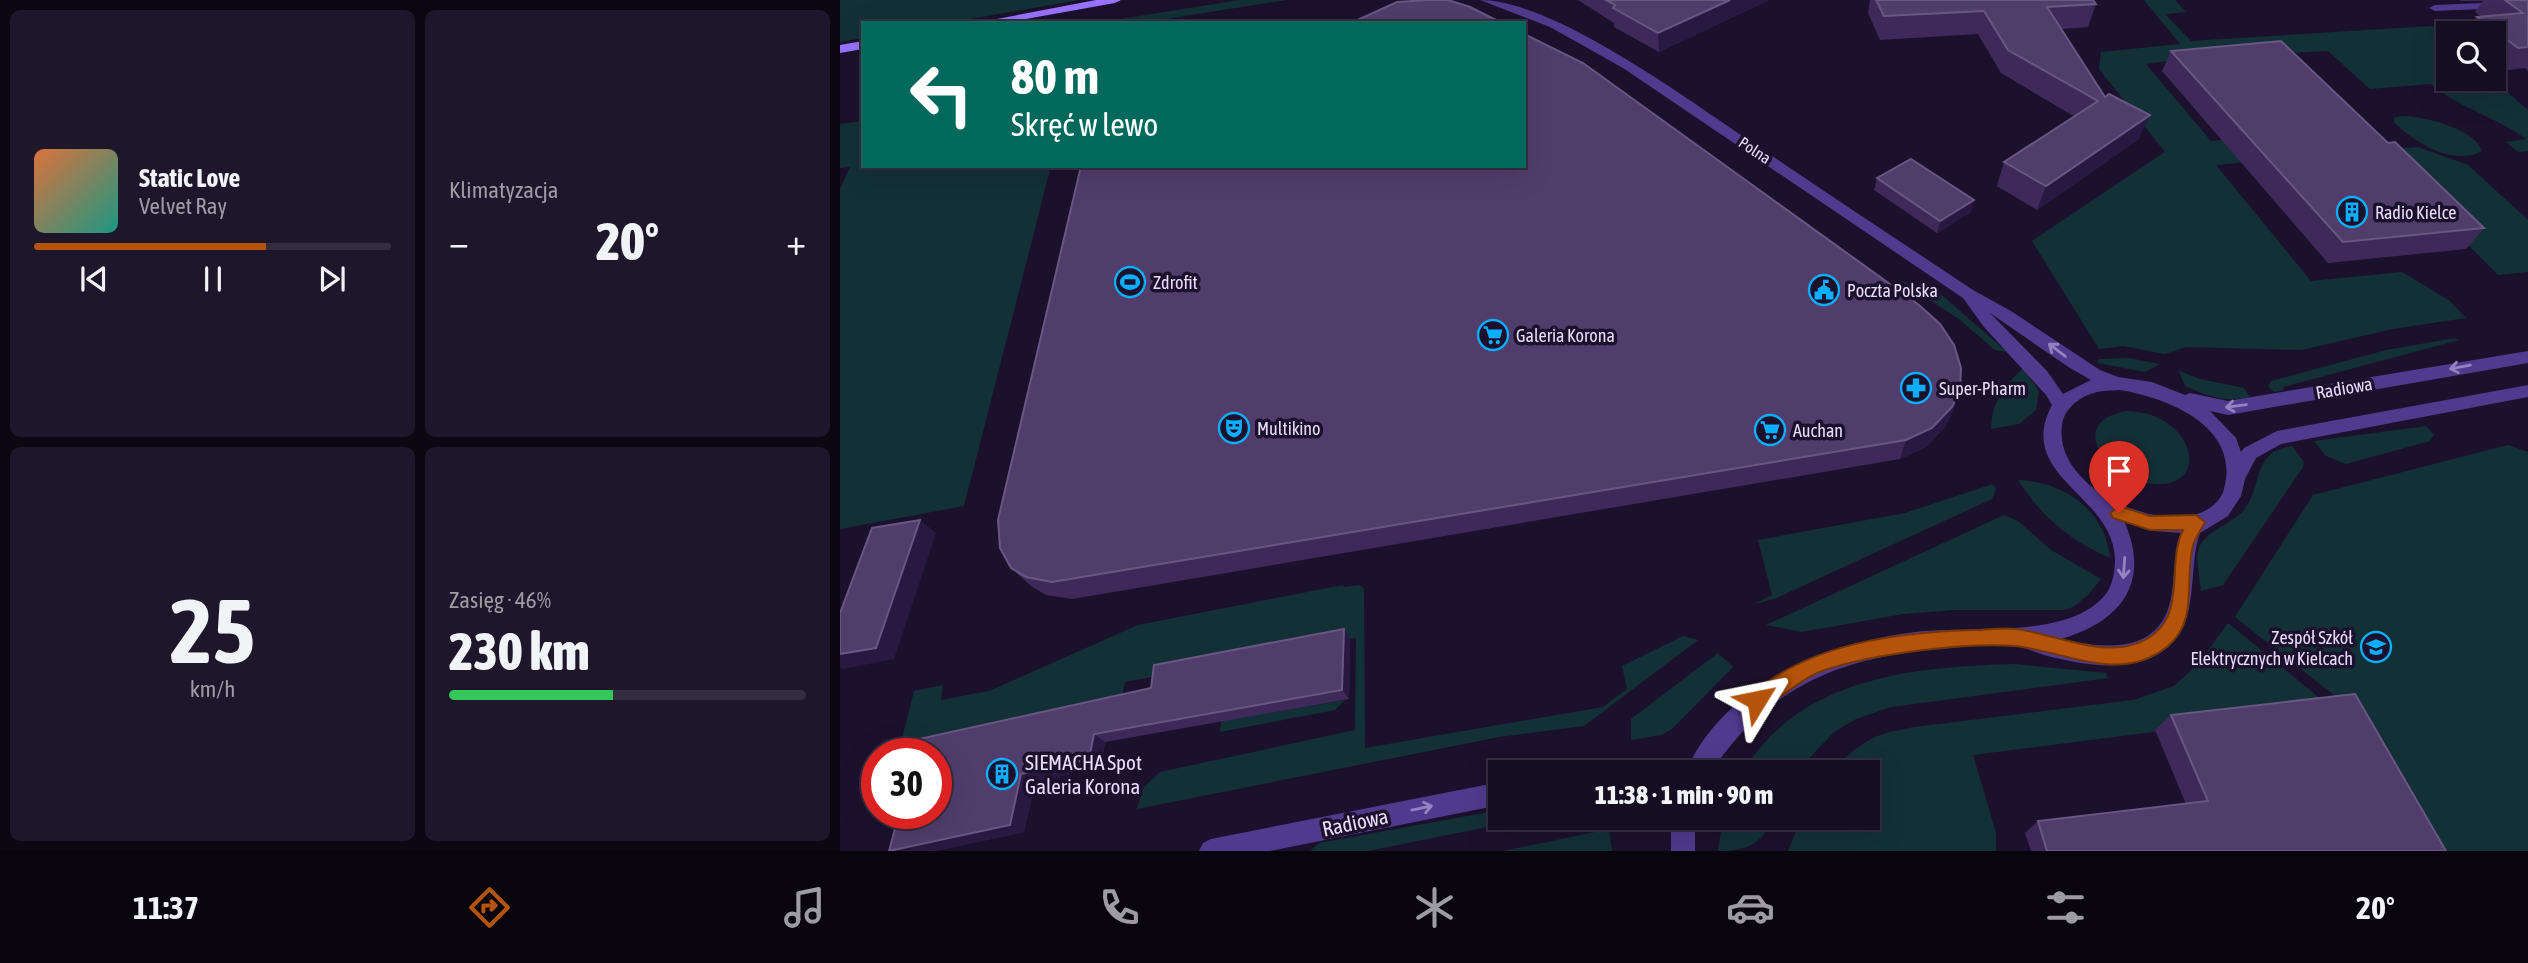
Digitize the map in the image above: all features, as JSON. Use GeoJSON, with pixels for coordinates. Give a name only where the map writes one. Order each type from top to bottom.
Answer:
{"type":"FeatureCollection","features":[{"type":"Feature","properties":{"kind":"main road"},"geometry":{"type":"LineString","coordinates":[[994,21],[1115,0]]}},
{"type":"Feature","properties":{"kind":"main road"},"geometry":{"type":"LineString","coordinates":[[840,49],[861,45]]}},
{"type":"Feature","properties":{"kind":"street","name":"Polna"},"geometry":{"type":"LineString","coordinates":[[1486,0],[1535,17],[1627,65],[1968,294],[2001,309],[2084,370],[2116,383]]}},
{"type":"Feature","properties":{"kind":"street","name":"Polna"},"geometry":{"type":"LineString","coordinates":[[1512,0],[1535,17]]}},
{"type":"Feature","properties":{"kind":"street","name":"Polna"},"geometry":{"type":"LineString","coordinates":[[1521,0],[1535,17]]}},
{"type":"Feature","properties":{"kind":"street"},"geometry":{"type":"LineString","coordinates":[[2435,8],[2528,4]]}},
{"type":"Feature","properties":{"kind":"street","name":"Polna"},"geometry":{"type":"LineString","coordinates":[[1968,294],[1990,325],[2043,376],[2061,406]]}},
{"type":"Feature","properties":{"kind":"street","name":"Radiowa"},"geometry":{"type":"LineString","coordinates":[[2161,391],[2200,404],[2228,408],[2528,357]]}},
{"type":"Feature","properties":{"kind":"street"},"geometry":{"type":"LineString","coordinates":[[2116,383],[2161,391],[2191,406],[2215,426],[2232,450],[2237,476],[2232,496],[2226,505],[2196,522],[2150,523],[2104,505],[2077,485],[2056,453],[2053,422],[2061,406],[2084,389],[2116,383]]}},
{"type":"Feature","properties":{"kind":"street","name":"Radiowa"},"geometry":{"type":"LineString","coordinates":[[2237,476],[2250,453],[2277,438],[2528,391]]}},
{"type":"Feature","properties":{"kind":"street"},"geometry":{"type":"LineString","coordinates":[[1706,760],[1721,737],[1757,700],[1790,677],[1823,661],[1916,641],[2015,638],[2077,625],[2106,610],[2118,596],[2125,574],[2123,542],[2104,505]]}},
{"type":"Feature","properties":{"kind":"street"},"geometry":{"type":"LineString","coordinates":[[2015,638],[2096,656],[2122,656],[2152,646],[2170,631],[2180,609],[2184,545],[2196,522]]}},
{"type":"Feature","properties":{"kind":"street","name":"Radiowa"},"geometry":{"type":"LineString","coordinates":[[1211,851],[1488,795]]}},
{"type":"Feature","properties":{"kind":"street"},"geometry":{"type":"LineString","coordinates":[[1683,830],[1683,851]]}},
{"type":"Feature","properties":{"kind":"green space"},"geometry":{"type":"Polygon","coordinates":[[[840,0],[1080,0],[959,21],[861,21],[861,38],[840,42],[840,0]]]}},
{"type":"Feature","properties":{"kind":"green space"},"geometry":{"type":"Polygon","coordinates":[[[1239,0],[1287,0],[1154,21],[1108,21],[1239,0]]]}},
{"type":"Feature","properties":{"kind":"green space"},"geometry":{"type":"Polygon","coordinates":[[[2144,0],[2175,0],[2186,12],[2165,14],[2191,41],[2432,26],[2436,30],[2436,88],[2431,84],[2370,89],[2328,51],[2181,59],[2146,64],[2211,141],[2272,135],[2285,158],[2216,165],[2311,281],[2402,272],[2450,301],[2466,318],[2393,329],[2301,350],[2186,347],[2165,354],[2123,346],[2099,349],[2032,241],[2165,152],[2099,69],[2101,52],[2180,44],[2144,0]]]}},
{"type":"Feature","properties":{"kind":"green space"},"geometry":{"type":"Polygon","coordinates":[[[2506,91],[2528,110],[2528,151],[2518,152],[2506,142],[2526,139],[2442,92],[2506,91]]]}},
{"type":"Feature","properties":{"kind":"green space"},"geometry":{"type":"Polygon","coordinates":[[[2394,118],[2422,118],[2459,130],[2477,143],[2482,151],[2459,156],[2435,150],[2412,137],[2394,122],[2394,118]]]}},
{"type":"Feature","properties":{"kind":"green space"},"geometry":{"type":"Polygon","coordinates":[[[861,121],[861,168],[1050,168],[964,506],[840,529],[840,189],[850,167],[840,168],[840,124],[861,121]]]}},
{"type":"Feature","properties":{"kind":"green space"},"geometry":{"type":"Polygon","coordinates":[[[2418,147],[2468,165],[2528,220],[2528,272],[2498,275],[2376,151],[2418,147]]]}},
{"type":"Feature","properties":{"kind":"green space"},"geometry":{"type":"Polygon","coordinates":[[[1898,280],[1936,290],[2007,352],[1995,350],[1959,319],[1898,280]]]}},
{"type":"Feature","properties":{"kind":"green space"},"geometry":{"type":"Polygon","coordinates":[[[2455,338],[2459,340],[2283,387],[2284,390],[2274,392],[2268,386],[2271,381],[2386,350],[2455,338]]]}},
{"type":"Feature","properties":{"kind":"green space"},"geometry":{"type":"Polygon","coordinates":[[[2129,358],[2160,364],[2145,372],[2098,363],[2099,359],[2129,358]]]}},
{"type":"Feature","properties":{"kind":"green space"},"geometry":{"type":"Polygon","coordinates":[[[2023,368],[2039,391],[2036,410],[2019,424],[1991,429],[2000,395],[2023,368]]]}},
{"type":"Feature","properties":{"kind":"green space"},"geometry":{"type":"Polygon","coordinates":[[[2179,371],[2200,379],[2244,388],[2250,397],[2225,399],[2201,393],[2185,386],[2179,371]]]}},
{"type":"Feature","properties":{"kind":"green space"},"geometry":{"type":"Polygon","coordinates":[[[2126,411],[2156,417],[2179,433],[2185,442],[2190,460],[2183,476],[2163,484],[2146,483],[2129,477],[2114,467],[2102,454],[2096,441],[2097,429],[2106,418],[2126,411]]]}},
{"type":"Feature","properties":{"kind":"green space"},"geometry":{"type":"Polygon","coordinates":[[[2426,426],[2434,435],[2430,441],[2346,464],[2326,456],[2314,441],[2426,426]]]}},
{"type":"Feature","properties":{"kind":"green space"},"geometry":{"type":"Polygon","coordinates":[[[2508,445],[2528,452],[2528,851],[2431,851],[2340,700],[2235,617],[2313,495],[2508,445]]]}},
{"type":"Feature","properties":{"kind":"green space"},"geometry":{"type":"Polygon","coordinates":[[[2292,446],[2304,462],[2303,467],[2223,585],[2201,591],[2197,558],[2202,542],[2244,510],[2260,470],[2270,455],[2279,449],[2292,446]]]}},
{"type":"Feature","properties":{"kind":"green space"},"geometry":{"type":"Polygon","coordinates":[[[2018,480],[2051,486],[2079,501],[2100,525],[2110,558],[2058,526],[2018,480]]]}},
{"type":"Feature","properties":{"kind":"green space"},"geometry":{"type":"Polygon","coordinates":[[[1993,484],[1996,489],[1992,499],[1774,599],[1754,604],[1772,595],[1758,540],[1905,513],[1993,484]]]}},
{"type":"Feature","properties":{"kind":"green space"},"geometry":{"type":"Polygon","coordinates":[[[2004,515],[2018,521],[2051,550],[2101,579],[2088,595],[2073,607],[2064,610],[1955,610],[1903,614],[1802,632],[1766,625],[2004,515]]]}},
{"type":"Feature","properties":{"kind":"green space"},"geometry":{"type":"Polygon","coordinates":[[[1343,585],[1359,585],[1364,588],[1365,748],[1603,707],[1627,689],[1622,666],[1683,636],[1698,640],[1584,726],[1499,737],[1137,809],[1143,788],[1160,772],[1355,730],[1356,638],[1125,682],[1120,706],[952,742],[952,738],[902,738],[914,691],[943,685],[941,700],[989,691],[1138,625],[1343,585]]]}},
{"type":"Feature","properties":{"kind":"green space"},"geometry":{"type":"Polygon","coordinates":[[[2228,623],[2333,709],[1973,755],[1996,833],[1996,851],[1788,851],[1797,830],[1880,830],[1880,760],[1844,760],[1868,740],[1914,727],[2133,700],[2174,686],[2198,664],[2228,623]]]}},
{"type":"Feature","properties":{"kind":"green space"},"geometry":{"type":"Polygon","coordinates":[[[1718,653],[1733,667],[1672,729],[1661,735],[1631,740],[1631,719],[1718,653]]]}},
{"type":"Feature","properties":{"kind":"green space"},"geometry":{"type":"Polygon","coordinates":[[[2014,664],[2106,673],[2108,678],[1891,707],[1856,719],[1834,732],[1807,760],[1752,760],[1767,740],[1795,715],[1827,697],[1899,674],[2014,664]]]}},
{"type":"Feature","properties":{"kind":"green space"},"geometry":{"type":"Polygon","coordinates":[[[1345,700],[1335,710],[1220,732],[1221,721],[1345,700]]]}},
{"type":"Feature","properties":{"kind":"green space"},"geometry":{"type":"Polygon","coordinates":[[[1488,812],[1488,827],[1368,851],[1310,851],[1319,843],[1488,812]]]}},
{"type":"Feature","properties":{"kind":"green space"},"geometry":{"type":"Polygon","coordinates":[[[1609,830],[1612,851],[1503,851],[1609,830]]]}},
{"type":"Feature","properties":{"kind":"green space"},"geometry":{"type":"Polygon","coordinates":[[[1721,830],[1766,830],[1758,840],[1745,848],[1718,851],[1721,830]]]}},
{"type":"Feature","properties":{"kind":"building"},"geometry":{"type":"Polygon","coordinates":[[[1448,0],[1498,21],[1355,21],[1397,2],[1448,0]]]}},
{"type":"Feature","properties":{"kind":"building"},"geometry":{"type":"Polygon","coordinates":[[[1606,0],[1730,0],[1658,33],[1613,8],[1615,5],[1606,0]]]}},
{"type":"Feature","properties":{"kind":"building"},"geometry":{"type":"Polygon","coordinates":[[[1876,0],[2093,0],[2096,4],[2047,7],[2105,97],[2109,94],[2150,115],[2046,186],[2004,162],[2098,101],[2008,50],[1984,11],[1884,16],[1876,0]]]}},
{"type":"Feature","properties":{"kind":"building"},"geometry":{"type":"Polygon","coordinates":[[[2505,0],[2528,0],[2528,47],[2518,48],[2506,39],[2506,21],[2482,21],[2477,17],[2523,13],[2505,0]]]}},
{"type":"Feature","properties":{"kind":"building","name":"Galeria Korona"},"geometry":{"type":"Polygon","coordinates":[[[1526,35],[1583,63],[1919,305],[1940,324],[1954,345],[1961,368],[1960,391],[1952,407],[1932,428],[1906,440],[1052,582],[1026,577],[1011,568],[1000,548],[998,520],[1081,168],[1526,168],[1526,35]]]}},
{"type":"Feature","properties":{"kind":"building"},"geometry":{"type":"Polygon","coordinates":[[[2281,41],[2388,143],[2395,142],[2484,228],[2343,242],[2171,51],[2281,41]]]}},
{"type":"Feature","properties":{"kind":"building"},"geometry":{"type":"Polygon","coordinates":[[[1911,159],[1974,200],[1940,221],[1877,178],[1911,159]]]}},
{"type":"Feature","properties":{"kind":"building"},"geometry":{"type":"Polygon","coordinates":[[[920,520],[876,648],[840,654],[840,613],[872,528],[920,520]]]}},
{"type":"Feature","properties":{"kind":"building"},"geometry":{"type":"Polygon","coordinates":[[[1344,629],[1342,690],[1094,734],[1089,759],[1021,774],[1010,825],[889,851],[895,829],[952,829],[952,738],[924,738],[1151,688],[1154,665],[1344,629]]]}},
{"type":"Feature","properties":{"kind":"building"},"geometry":{"type":"Polygon","coordinates":[[[2355,694],[2446,851],[2047,851],[2038,821],[2208,801],[2171,715],[2355,694]]]}},
{"type":"Feature","properties":{"kind":"place","name":"Radio Kielce"},"geometry":{"type":"Point","coordinates":[2352,212]}},
{"type":"Feature","properties":{"kind":"place","name":"Zdrofit"},"geometry":{"type":"Point","coordinates":[1130,282]}},
{"type":"Feature","properties":{"kind":"place","name":"Poczta Polska"},"geometry":{"type":"Point","coordinates":[1824,290]}},
{"type":"Feature","properties":{"kind":"place","name":"Galeria Korona"},"geometry":{"type":"Point","coordinates":[1493,335]}},
{"type":"Feature","properties":{"kind":"place","name":"Super-Pharm"},"geometry":{"type":"Point","coordinates":[1916,388]}},
{"type":"Feature","properties":{"kind":"place","name":"Multikino"},"geometry":{"type":"Point","coordinates":[1234,428]}},
{"type":"Feature","properties":{"kind":"place","name":"Auchan"},"geometry":{"type":"Point","coordinates":[1770,430]}},
{"type":"Feature","properties":{"kind":"place","name":"Zespół Szkół Elektrycznych w Kielcach"},"geometry":{"type":"Point","coordinates":[2376,647]}},
{"type":"Feature","properties":{"kind":"place","name":"SIEMACHA Spot Galeria Korona"},"geometry":{"type":"Point","coordinates":[1002,774]}},
{"type":"Feature","properties":{"kind":"route"},"geometry":{"type":"LineString","coordinates":[[1757,700],[1790,677],[1823,661],[1925,640],[2015,638],[2096,656],[2122,656],[2143,651],[2162,639],[2175,622],[2182,593],[2184,545],[2196,522],[2167,525],[2150,523],[2119,513]]}}]}
